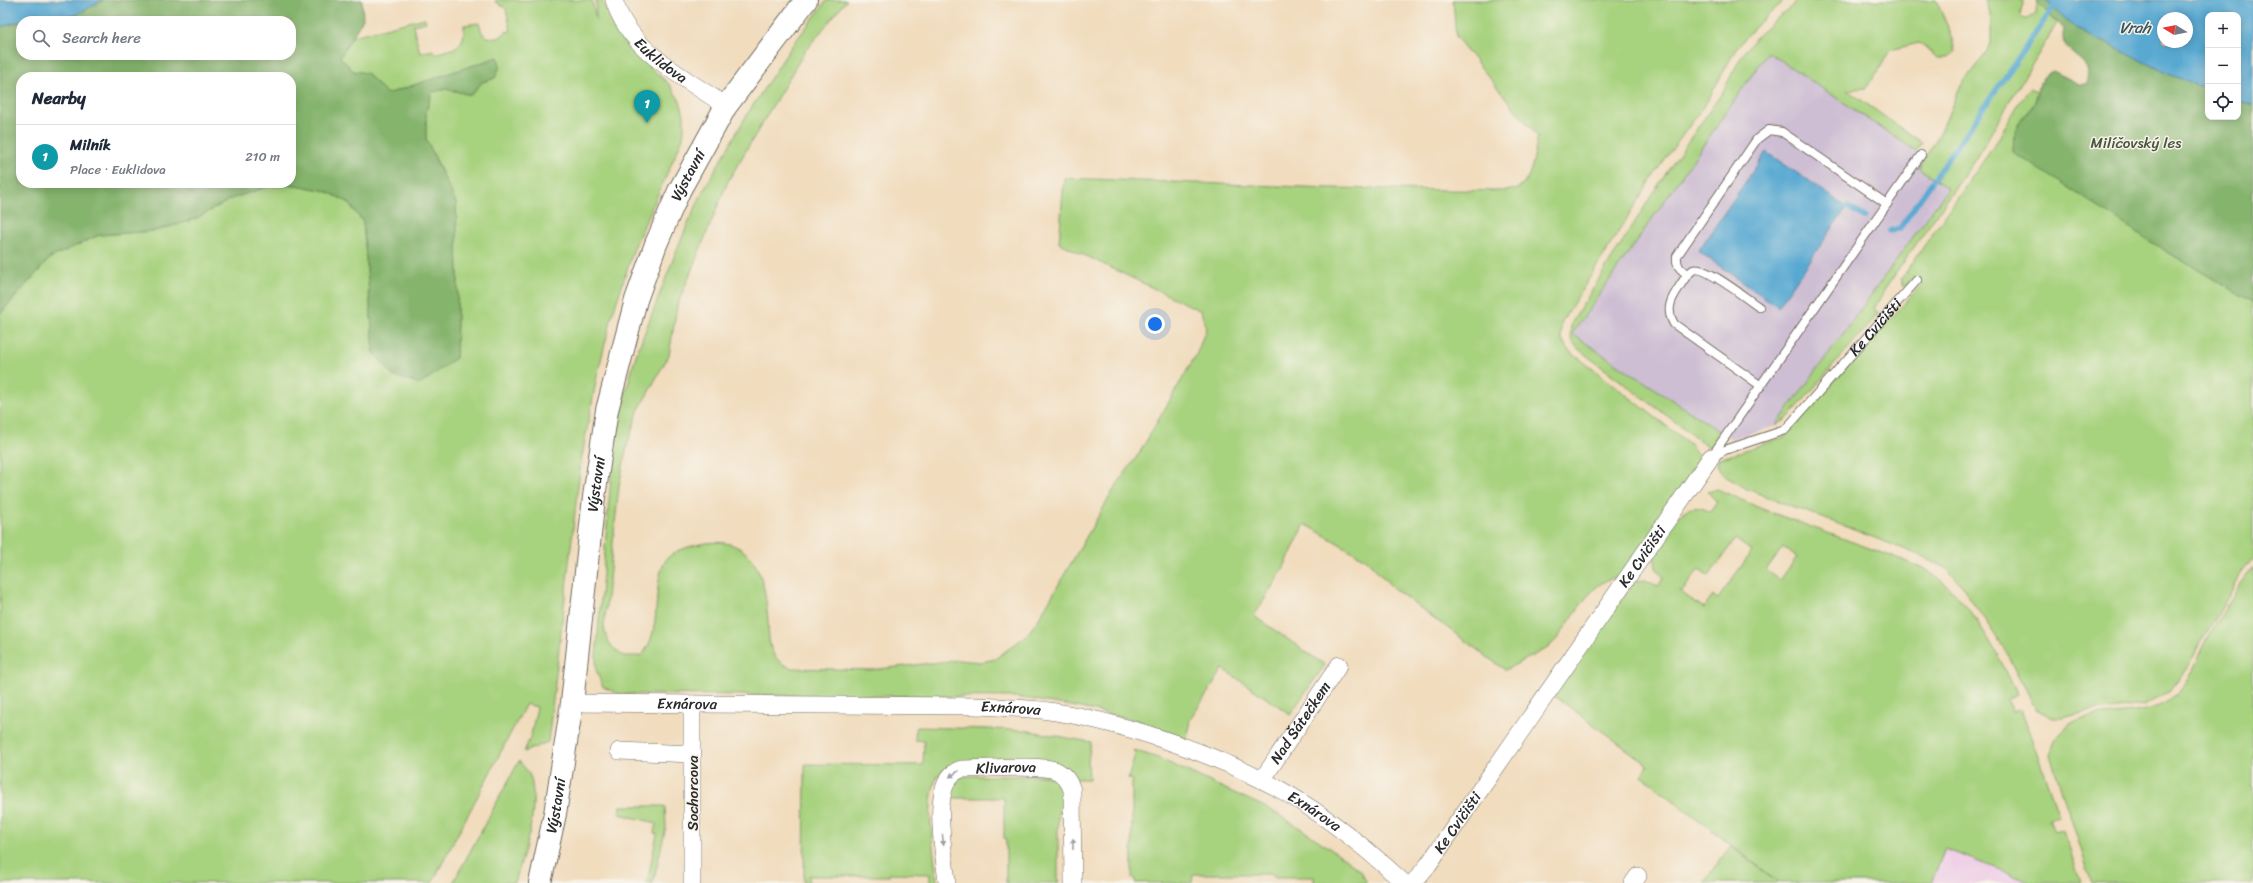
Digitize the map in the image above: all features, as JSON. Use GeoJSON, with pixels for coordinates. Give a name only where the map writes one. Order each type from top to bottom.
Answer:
{"type":"FeatureCollection","features":[{"type":"Feature","properties":{"kind":"main road","name":"Výstavní"},"geometry":{"type":"LineString","coordinates":[[540,883],[555,814],[572,703],[594,497],[612,384],[636,300],[656,244],[679,191],[726,106],[806,0]]}},
{"type":"Feature","properties":{"kind":"street","name":"Euklidova"},"geometry":{"type":"LineString","coordinates":[[614,0],[618,16],[632,36],[650,54],[726,106]]}},
{"type":"Feature","properties":{"kind":"street","name":"Ke Cvičišti"},"geometry":{"type":"LineString","coordinates":[[1413,883],[1433,858],[1711,457]]}},
{"type":"Feature","properties":{"kind":"street","name":"Nad Šátečkem"},"geometry":{"type":"LineString","coordinates":[[1262,780],[1339,665]]}},
{"type":"Feature","properties":{"kind":"street","name":"Exnárova"},"geometry":{"type":"LineString","coordinates":[[572,703],[974,706],[1050,712],[1097,721],[1137,732],[1193,752],[1262,780],[1327,820],[1351,837],[1404,883]]}},
{"type":"Feature","properties":{"kind":"street","name":"Sochorcova"},"geometry":{"type":"LineString","coordinates":[[692,704],[692,883]]}},
{"type":"Feature","properties":{"kind":"street"},"geometry":{"type":"LineString","coordinates":[[619,751],[693,754]]}},
{"type":"Feature","properties":{"kind":"street","name":"Klivarova"},"geometry":{"type":"LineString","coordinates":[[947,883],[941,813],[944,785],[951,774],[962,769],[1044,769],[1062,774],[1070,783],[1072,790],[1073,883]]}},
{"type":"Feature","properties":{"kind":"lane"},"geometry":{"type":"LineString","coordinates":[[1688,275],[1679,269],[1676,263],[1677,256],[1757,139],[1769,130],[1782,132],[1887,204]]}},
{"type":"Feature","properties":{"kind":"lane"},"geometry":{"type":"LineString","coordinates":[[1711,457],[1921,155]]}},
{"type":"Feature","properties":{"kind":"lane"},"geometry":{"type":"LineString","coordinates":[[1759,307],[1703,270],[1693,270],[1672,299],[1669,313],[1674,324],[1761,386]]}},
{"type":"Feature","properties":{"kind":"lane","name":"Ke Cvičišti"},"geometry":{"type":"LineString","coordinates":[[1711,457],[1726,450],[1785,430],[1917,280]]}},
{"type":"Feature","properties":{"kind":"shaded area"},"geometry":{"type":"Polygon","coordinates":[[[1768,51],[1926,157],[1919,168],[1948,189],[1776,426],[1731,439],[1572,334],[1768,51]]]}},
{"type":"Feature","properties":{"kind":"shaded area"},"geometry":{"type":"Polygon","coordinates":[[[1945,849],[2034,883],[1931,883],[1945,849]]]}},
{"type":"Feature","properties":{"kind":"green space"},"geometry":{"type":"Polygon","coordinates":[[[103,0],[362,0],[363,19],[340,57],[353,71],[367,73],[387,94],[498,57],[500,66],[495,78],[482,82],[471,95],[447,89],[432,92],[426,112],[426,139],[456,203],[458,275],[456,358],[421,384],[393,376],[374,352],[363,222],[348,202],[326,191],[296,185],[296,72],[16,72],[16,188],[264,188],[233,198],[195,219],[155,231],[99,235],[50,258],[0,314],[0,27],[16,23],[16,60],[296,60],[296,16],[68,16],[76,15],[103,0]]]}},
{"type":"Feature","properties":{"kind":"green space"},"geometry":{"type":"Polygon","coordinates":[[[592,0],[596,21],[596,0],[602,0],[610,21],[627,47],[669,84],[680,101],[684,115],[683,138],[634,248],[612,316],[597,376],[581,461],[548,742],[524,752],[531,735],[537,707],[526,704],[432,883],[0,883],[0,314],[50,258],[99,235],[155,231],[195,219],[233,198],[264,188],[296,188],[296,185],[326,191],[348,202],[363,222],[374,352],[456,358],[458,275],[456,203],[426,138],[426,112],[432,92],[447,89],[471,95],[482,82],[495,78],[500,66],[498,57],[387,94],[367,73],[353,71],[340,57],[353,36],[425,18],[426,22],[413,25],[420,53],[433,50],[434,54],[447,51],[457,46],[463,39],[464,25],[479,23],[482,33],[487,37],[499,38],[506,32],[511,31],[506,9],[495,1],[592,0]]]}},
{"type":"Feature","properties":{"kind":"green space"},"geometry":{"type":"Polygon","coordinates":[[[827,0],[847,0],[805,51],[728,181],[677,306],[669,355],[638,411],[627,446],[619,486],[604,626],[606,636],[610,643],[615,650],[623,656],[641,656],[648,646],[655,622],[661,570],[666,560],[672,554],[687,548],[717,542],[731,544],[742,550],[751,558],[762,582],[768,616],[771,649],[782,664],[791,668],[871,670],[958,660],[982,662],[995,659],[1026,636],[1038,620],[1116,486],[1140,452],[1197,353],[1206,329],[1201,311],[1059,243],[1064,178],[1330,188],[1505,191],[1517,189],[1522,185],[1530,173],[1538,137],[1456,37],[1453,0],[1785,0],[1759,23],[1737,47],[1708,100],[1658,169],[1561,323],[1561,337],[1567,349],[1691,445],[1700,462],[1621,578],[1611,579],[1601,583],[1583,602],[1551,645],[1539,653],[1505,670],[1393,588],[1367,560],[1305,524],[1283,569],[1254,616],[1325,665],[1290,714],[1223,669],[1190,720],[1187,739],[1140,721],[1077,707],[1016,697],[620,694],[603,687],[596,670],[596,657],[613,452],[623,402],[636,355],[679,244],[704,189],[748,113],[791,47],[827,0]]]}},
{"type":"Feature","properties":{"kind":"green space"},"geometry":{"type":"Polygon","coordinates":[[[1799,0],[1936,0],[1951,34],[1955,52],[1948,58],[1937,58],[1919,43],[1890,50],[1879,70],[1866,88],[1847,90],[1922,143],[1916,151],[1768,52],[1572,334],[1722,433],[1710,448],[1578,349],[1573,342],[1570,333],[1571,326],[1572,322],[1664,176],[1722,93],[1742,55],[1758,35],[1799,0]]]}},
{"type":"Feature","properties":{"kind":"green space"},"geometry":{"type":"Polygon","coordinates":[[[1985,0],[2024,0],[2020,15],[2023,18],[2028,18],[2036,13],[2037,2],[2057,23],[1976,158],[1885,289],[1874,309],[1879,313],[1787,419],[1776,426],[1948,189],[1919,168],[1941,131],[1960,87],[1987,51],[1991,40],[1991,27],[1990,13],[1985,0]]]}},
{"type":"Feature","properties":{"kind":"green space","name":"Milíčovský les"},"geometry":{"type":"Polygon","coordinates":[[[2035,0],[2045,0],[2074,27],[2166,73],[2205,88],[2205,120],[2241,120],[2241,102],[2253,105],[2253,302],[2164,250],[2013,152],[2016,131],[2023,117],[2034,104],[2039,85],[2043,77],[2053,71],[2081,85],[2087,83],[2088,74],[2086,66],[2065,46],[2063,38],[2064,29],[2035,0]]]}},
{"type":"Feature","properties":{"kind":"green space"},"geometry":{"type":"Polygon","coordinates":[[[2031,88],[2038,91],[2034,104],[2021,119],[2013,139],[2164,250],[2253,302],[2253,558],[2241,574],[2188,667],[2169,692],[2143,705],[2086,712],[2063,718],[2053,718],[2036,709],[2007,653],[1960,583],[1944,567],[1927,558],[1747,489],[1723,475],[1717,465],[1719,459],[1784,437],[1922,284],[1913,278],[1904,286],[1901,279],[1996,143],[2019,102],[2031,88]]]}},
{"type":"Feature","properties":{"kind":"green space"},"geometry":{"type":"Polygon","coordinates":[[[1717,489],[1762,509],[1921,567],[1952,591],[1966,606],[1989,640],[2017,694],[2007,699],[2013,712],[2021,709],[2059,816],[2049,819],[2054,832],[2063,830],[2081,883],[2034,883],[1945,849],[1931,883],[1780,883],[1642,776],[1648,765],[1552,694],[1635,581],[1645,580],[1658,586],[1664,578],[1656,568],[1654,553],[1670,527],[1683,512],[1691,508],[1700,508],[1710,512],[1717,502],[1708,492],[1717,489]],[[1735,539],[1709,576],[1699,569],[1682,592],[1679,591],[1704,608],[1713,596],[1718,599],[1752,551],[1735,539]],[[1783,547],[1766,570],[1780,580],[1797,557],[1783,547]]]}},
{"type":"Feature","properties":{"kind":"green space"},"geometry":{"type":"Polygon","coordinates":[[[2253,568],[2253,883],[2092,883],[2050,755],[2058,735],[2070,725],[2082,719],[2154,708],[2166,703],[2174,697],[2187,681],[2210,635],[2230,600],[2253,568]]]}},
{"type":"Feature","properties":{"kind":"green space"},"geometry":{"type":"Polygon","coordinates":[[[916,727],[1024,730],[1091,742],[1088,761],[1089,779],[1074,779],[958,763],[942,771],[938,776],[931,799],[931,828],[937,883],[930,883],[930,874],[889,873],[889,876],[809,876],[809,883],[804,883],[805,764],[923,765],[924,741],[915,740],[916,727]]]}},
{"type":"Feature","properties":{"kind":"green space"},"geometry":{"type":"Polygon","coordinates":[[[1133,750],[1158,758],[1267,808],[1294,824],[1346,859],[1360,871],[1367,883],[1314,883],[1314,877],[1274,877],[1273,874],[1193,874],[1192,883],[1135,883],[1135,878],[1132,878],[1132,780],[1128,779],[1135,754],[1133,750]]]}},
{"type":"Feature","properties":{"kind":"green space"},"geometry":{"type":"Polygon","coordinates":[[[519,761],[530,777],[533,792],[533,805],[532,818],[526,845],[515,883],[453,883],[519,761]]]}},
{"type":"Feature","properties":{"kind":"green space"},"geometry":{"type":"Polygon","coordinates":[[[963,776],[1044,776],[1059,780],[1065,793],[1066,811],[1058,812],[1058,883],[1006,883],[1004,798],[947,798],[947,789],[963,776]]]}},
{"type":"Feature","properties":{"kind":"green space"},"geometry":{"type":"Polygon","coordinates":[[[621,806],[665,806],[666,827],[653,883],[647,883],[657,834],[654,833],[656,823],[619,814],[621,806]]]}},
{"type":"Feature","properties":{"kind":"green space"},"geometry":{"type":"Polygon","coordinates":[[[1730,846],[1779,883],[1704,883],[1730,846]]]}},
{"type":"Feature","properties":{"kind":"water"},"geometry":{"type":"Polygon","coordinates":[[[0,0],[103,0],[76,15],[16,16],[16,22],[0,27],[0,0]]]}},
{"type":"Feature","properties":{"kind":"water","name":"Vrah"},"geometry":{"type":"Polygon","coordinates":[[[2045,0],[2253,0],[2253,105],[2241,102],[2241,12],[2205,12],[2205,88],[2166,73],[2074,27],[2045,0]]]}},
{"type":"Feature","properties":{"kind":"water"},"geometry":{"type":"Polygon","coordinates":[[[1766,152],[1847,207],[1778,307],[1698,251],[1766,152]]]}},
{"type":"Feature","properties":{"kind":"waterway"},"geometry":{"type":"LineString","coordinates":[[1890,231],[1900,228],[2053,8],[2068,0]]}},
{"type":"Feature","properties":{"kind":"waterway"},"geometry":{"type":"LineString","coordinates":[[1847,207],[1865,217]]}},
{"type":"Feature","properties":{"kind":"place","name":"Milník"},"geometry":{"type":"Point","coordinates":[647,123]}}]}
